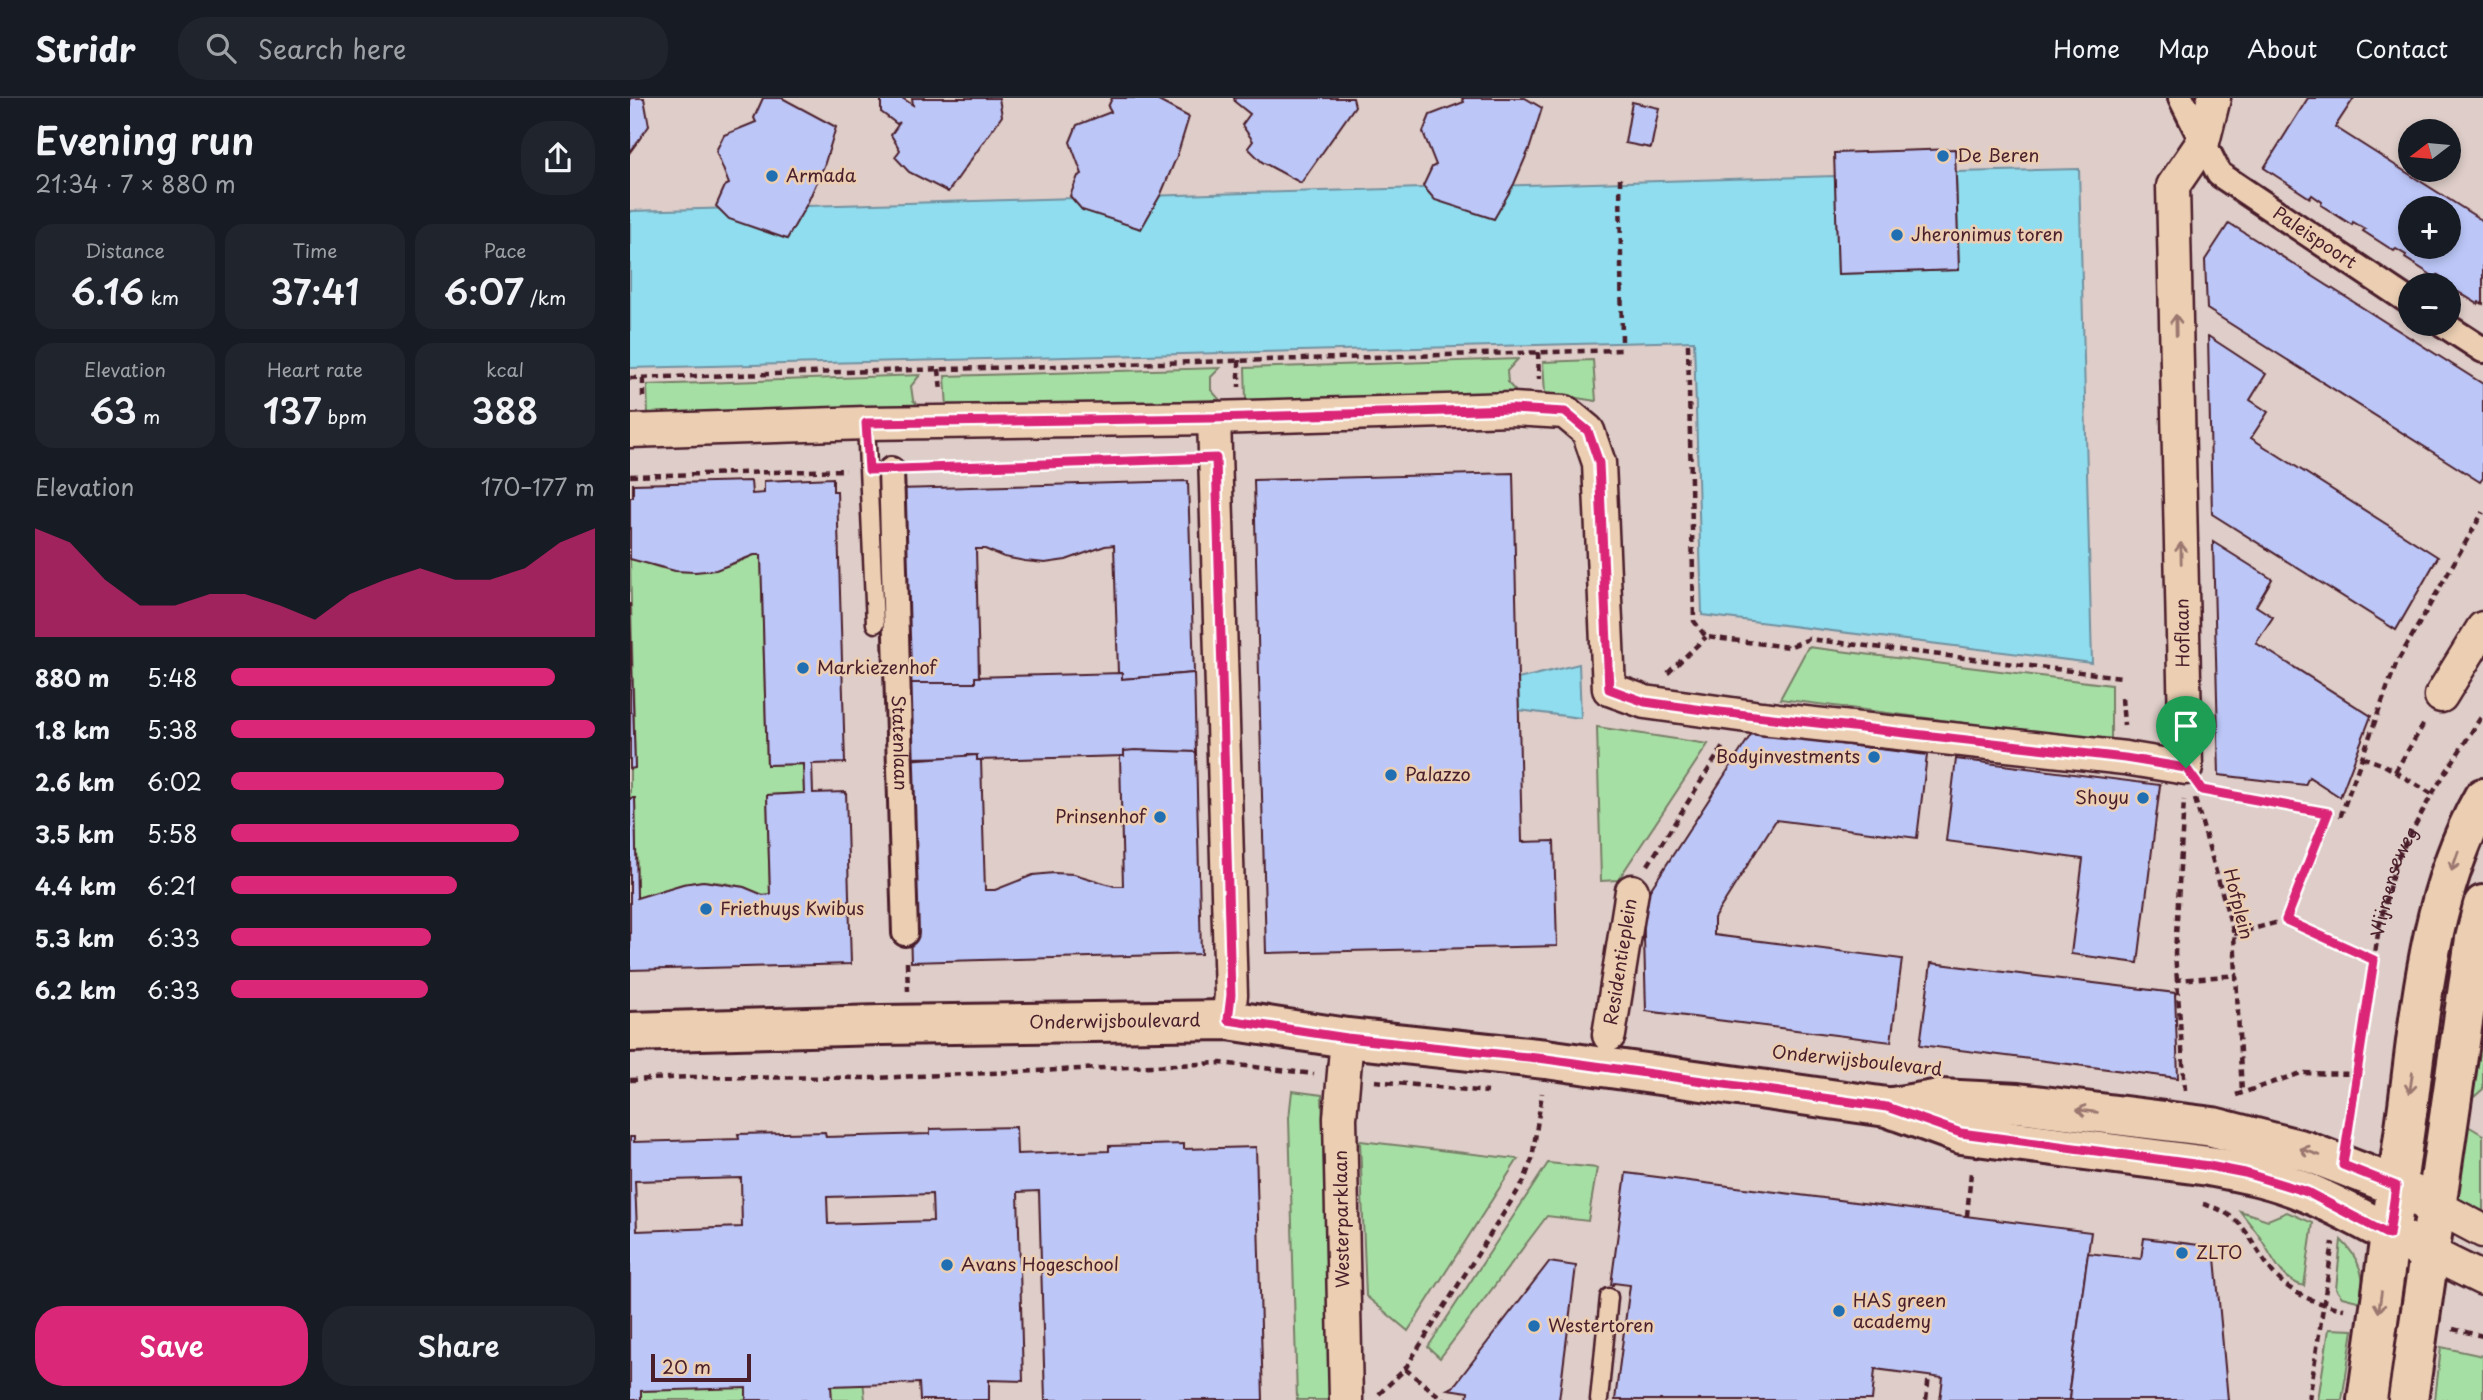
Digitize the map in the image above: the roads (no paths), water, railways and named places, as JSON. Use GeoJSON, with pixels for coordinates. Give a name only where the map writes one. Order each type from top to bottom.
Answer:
{"type":"FeatureCollection","features":[{"type":"Feature","properties":{"kind":"street"},"geometry":{"type":"LineString","coordinates":[[2181,98],[2203,142]]}},
{"type":"Feature","properties":{"kind":"street"},"geometry":{"type":"LineString","coordinates":[[2203,142],[2214,98]]}},
{"type":"Feature","properties":{"kind":"street","name":"Paleispoort"},"geometry":{"type":"LineString","coordinates":[[2203,142],[2219,174],[2398,294]]}},
{"type":"Feature","properties":{"kind":"street","name":"Hoflaan"},"geometry":{"type":"LineString","coordinates":[[1214,418],[1512,409],[1565,412],[1588,431],[1599,463],[1609,689],[1645,702],[1761,718],[2125,758],[2186,768],[2173,186],[2203,142]]}},
{"type":"Feature","properties":{"kind":"street"},"geometry":{"type":"LineString","coordinates":[[2461,336],[2483,351]]}},
{"type":"Feature","properties":{"kind":"street"},"geometry":{"type":"LineString","coordinates":[[630,431],[866,423],[1214,418],[1231,995],[1228,1020]]}},
{"type":"Feature","properties":{"kind":"street","name":"Statenlaan"},"geometry":{"type":"LineString","coordinates":[[880,470],[905,933]]}},
{"type":"Feature","properties":{"kind":"street"},"geometry":{"type":"LineString","coordinates":[[2441,696],[2483,628]]}},
{"type":"Feature","properties":{"kind":"street"},"geometry":{"type":"LineString","coordinates":[[2367,1400],[2421,1010],[2435,935],[2462,842],[2483,798]]}},
{"type":"Feature","properties":{"kind":"street","name":"Residentieplein"},"geometry":{"type":"LineString","coordinates":[[1609,1035],[1632,891]]}},
{"type":"Feature","properties":{"kind":"street"},"geometry":{"type":"LineString","coordinates":[[2408,1400],[2473,953],[2483,905]]}},
{"type":"Feature","properties":{"kind":"street","name":"Onderwijsboulevard"},"geometry":{"type":"LineString","coordinates":[[630,1032],[1228,1020],[1347,1038],[1546,1059],[1887,1107],[1961,1133],[2245,1173],[2307,1192],[2430,1253]]}},
{"type":"Feature","properties":{"kind":"street","name":"Westerparklaan"},"geometry":{"type":"LineString","coordinates":[[1346,1400],[1340,1118],[1347,1038]]}},
{"type":"Feature","properties":{"kind":"street","name":"Onderwijsboulevard"},"geometry":{"type":"LineString","coordinates":[[1887,1107],[1940,1099],[2018,1102],[2213,1127],[2270,1140],[2343,1165],[2396,1186],[2436,1206]]}},
{"type":"Feature","properties":{"kind":"street"},"geometry":{"type":"LineString","coordinates":[[2436,1206],[2483,1231]]}},
{"type":"Feature","properties":{"kind":"street"},"geometry":{"type":"LineString","coordinates":[[2430,1253],[2483,1279]]}},
{"type":"Feature","properties":{"kind":"lane","name":"Statenlaan"},"geometry":{"type":"LineString","coordinates":[[866,423],[880,470]]}},
{"type":"Feature","properties":{"kind":"lane"},"geometry":{"type":"LineString","coordinates":[[875,624],[880,470]]}},
{"type":"Feature","properties":{"kind":"lane"},"geometry":{"type":"LineString","coordinates":[[1599,1400],[1609,1297]]}},
{"type":"Feature","properties":{"kind":"water"},"geometry":{"type":"Polygon","coordinates":[[[2079,169],[2092,663],[1702,615],[1694,341],[630,368],[630,211],[1835,176],[1838,274],[1959,270],[1956,172],[2079,169]]]}},
{"type":"Feature","properties":{"kind":"water"},"geometry":{"type":"Polygon","coordinates":[[[1579,664],[1581,718],[1519,710],[1518,679],[1579,664]]]}},
{"type":"Feature","properties":{"kind":"place","name":"De Beren"},"geometry":{"type":"Point","coordinates":[1943,156]}},
{"type":"Feature","properties":{"kind":"place","name":"Armada"},"geometry":{"type":"Point","coordinates":[772,176]}},
{"type":"Feature","properties":{"kind":"place","name":"Jheronimus toren"},"geometry":{"type":"Point","coordinates":[1897,235]}},
{"type":"Feature","properties":{"kind":"place","name":"Markiezenhof"},"geometry":{"type":"Point","coordinates":[803,668]}},
{"type":"Feature","properties":{"kind":"place","name":"Bodyinvestments"},"geometry":{"type":"Point","coordinates":[1874,757]}},
{"type":"Feature","properties":{"kind":"place","name":"Palazzo"},"geometry":{"type":"Point","coordinates":[1391,775]}},
{"type":"Feature","properties":{"kind":"place","name":"Shoyu"},"geometry":{"type":"Point","coordinates":[2143,798]}},
{"type":"Feature","properties":{"kind":"place","name":"Prinsenhof"},"geometry":{"type":"Point","coordinates":[1160,817]}},
{"type":"Feature","properties":{"kind":"place","name":"Friethuys Kwibus"},"geometry":{"type":"Point","coordinates":[706,909]}},
{"type":"Feature","properties":{"kind":"place","name":"ZLTO"},"geometry":{"type":"Point","coordinates":[2182,1253]}},
{"type":"Feature","properties":{"kind":"place","name":"Avans Hogeschool"},"geometry":{"type":"Point","coordinates":[947,1265]}},
{"type":"Feature","properties":{"kind":"place","name":"HAS green academy"},"geometry":{"type":"Point","coordinates":[1839,1311]}},
{"type":"Feature","properties":{"kind":"place","name":"Westertoren"},"geometry":{"type":"Point","coordinates":[1534,1326]}}]}
